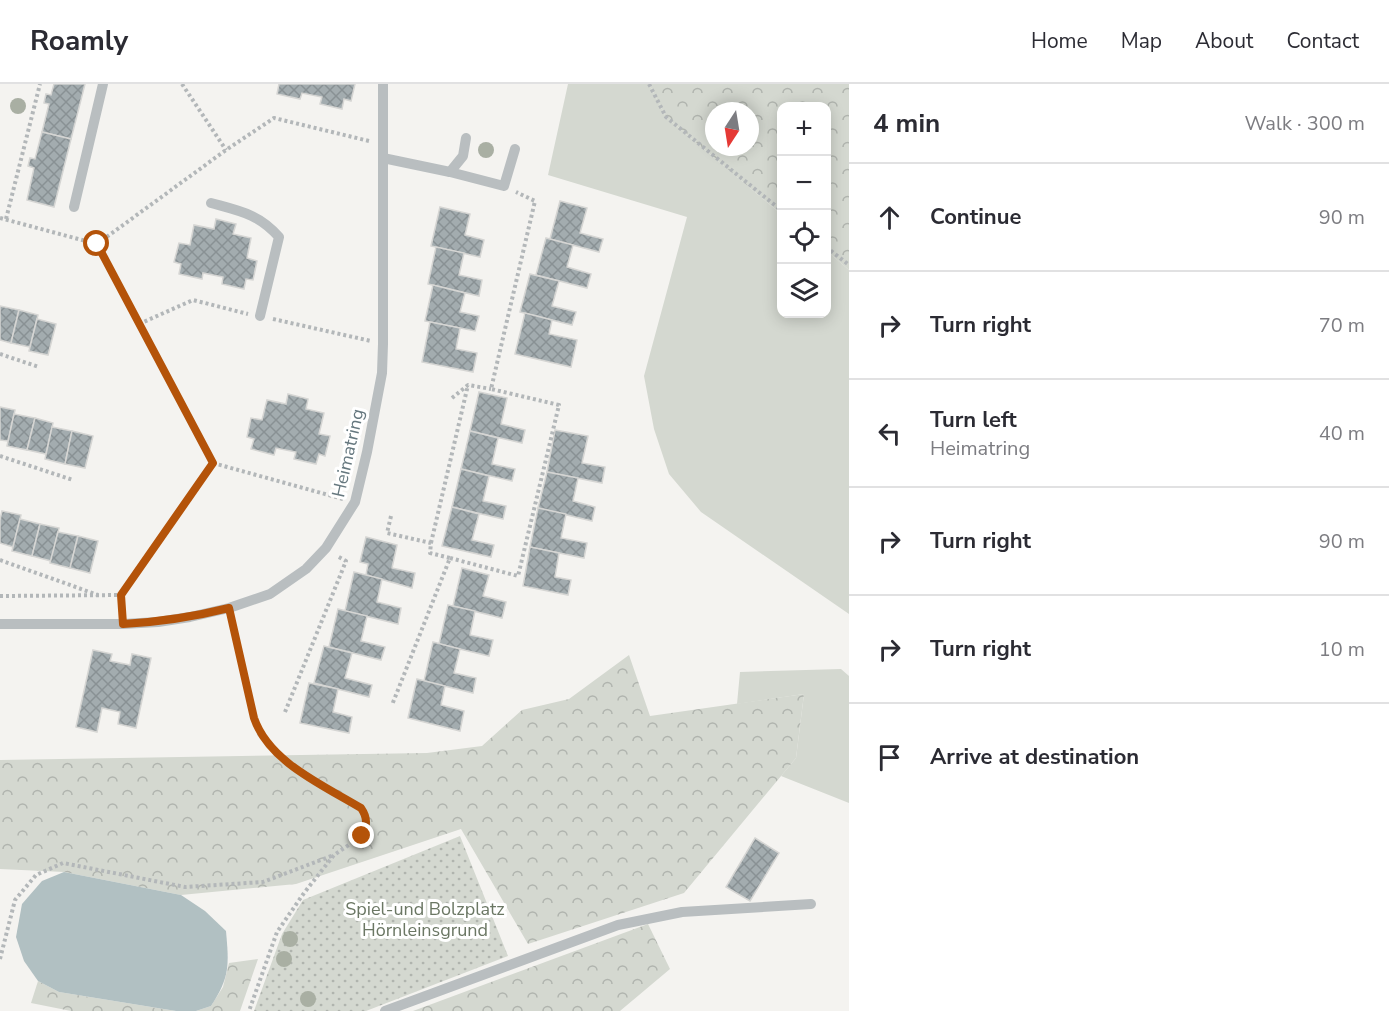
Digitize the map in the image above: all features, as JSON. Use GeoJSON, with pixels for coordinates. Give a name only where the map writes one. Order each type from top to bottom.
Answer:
{"type":"FeatureCollection","features":[{"type":"Feature","properties":{"kind":"street"},"geometry":{"type":"LineString","coordinates":[[74,207],[103,84]]}},
{"type":"Feature","properties":{"kind":"street","name":"Heimatring"},"geometry":{"type":"LineString","coordinates":[[0,624],[158,622],[229,608],[270,594],[306,569],[326,548],[355,502],[368,452],[382,373],[383,84]]}},
{"type":"Feature","properties":{"kind":"street"},"geometry":{"type":"LineString","coordinates":[[450,172],[463,156],[466,138]]}},
{"type":"Feature","properties":{"kind":"street"},"geometry":{"type":"LineString","coordinates":[[382,158],[504,186],[515,149]]}},
{"type":"Feature","properties":{"kind":"street"},"geometry":{"type":"LineString","coordinates":[[211,203],[249,213],[268,225],[279,237],[260,316]]}},
{"type":"Feature","properties":{"kind":"street"},"geometry":{"type":"LineString","coordinates":[[385,1011],[618,924],[682,912],[811,904]]}},
{"type":"Feature","properties":{"kind":"path"},"geometry":{"type":"LineString","coordinates":[[6,219],[40,84]]}},
{"type":"Feature","properties":{"kind":"path"},"geometry":{"type":"LineString","coordinates":[[182,84],[225,150]]}},
{"type":"Feature","properties":{"kind":"path"},"geometry":{"type":"LineString","coordinates":[[650,84],[666,117],[781,210]]}},
{"type":"Feature","properties":{"kind":"path"},"geometry":{"type":"LineString","coordinates":[[97,244],[225,150],[274,118],[383,145]]}},
{"type":"Feature","properties":{"kind":"path"},"geometry":{"type":"LineString","coordinates":[[491,389],[535,201],[504,186]]}},
{"type":"Feature","properties":{"kind":"path"},"geometry":{"type":"LineString","coordinates":[[0,218],[97,244],[213,463],[355,502]]}},
{"type":"Feature","properties":{"kind":"path"},"geometry":{"type":"LineString","coordinates":[[831,251],[849,265]]}},
{"type":"Feature","properties":{"kind":"path"},"geometry":{"type":"LineString","coordinates":[[0,354],[39,367]]}},
{"type":"Feature","properties":{"kind":"path"},"geometry":{"type":"LineString","coordinates":[[452,398],[468,385],[559,405],[518,576],[430,553],[468,385]]}},
{"type":"Feature","properties":{"kind":"path"},"geometry":{"type":"LineString","coordinates":[[0,456],[73,480]]}},
{"type":"Feature","properties":{"kind":"path"},"geometry":{"type":"LineString","coordinates":[[123,624],[121,595],[213,463]]}},
{"type":"Feature","properties":{"kind":"path"},"geometry":{"type":"LineString","coordinates":[[391,516],[387,533],[431,543]]}},
{"type":"Feature","properties":{"kind":"path"},"geometry":{"type":"LineString","coordinates":[[285,712],[346,561],[326,548]]}},
{"type":"Feature","properties":{"kind":"path"},"geometry":{"type":"LineString","coordinates":[[392,705],[450,558]]}},
{"type":"Feature","properties":{"kind":"path"},"geometry":{"type":"LineString","coordinates":[[0,560],[102,596]]}},
{"type":"Feature","properties":{"kind":"path"},"geometry":{"type":"LineString","coordinates":[[0,596],[121,595]]}},
{"type":"Feature","properties":{"kind":"path"},"geometry":{"type":"LineString","coordinates":[[0,959],[15,900],[36,875],[63,863],[185,887],[263,882],[334,855],[362,836],[365,828],[365,814],[361,808],[308,776],[279,754],[259,734],[229,608]]}},
{"type":"Feature","properties":{"kind":"path"},"geometry":{"type":"LineString","coordinates":[[249,1011],[277,932],[334,855]]}},
{"type":"Feature","properties":{"kind":"green space"},"geometry":{"type":"Polygon","coordinates":[[[568,84],[649,84],[666,117],[705,150],[705,156],[712,156],[777,211],[777,318],[831,318],[831,254],[849,270],[849,614],[701,512],[669,474],[654,429],[644,376],[687,217],[548,175],[568,84]]]}},
{"type":"Feature","properties":{"kind":"green space"},"geometry":{"type":"Polygon","coordinates":[[[649,84],[849,84],[849,270],[831,254],[831,102],[777,102],[777,211],[712,156],[759,156],[759,102],[705,102],[705,150],[666,117],[649,84]]]}},
{"type":"Feature","properties":{"kind":"green space"},"geometry":{"type":"Polygon","coordinates":[[[629,655],[650,716],[804,694],[796,758],[684,893],[528,944],[461,829],[296,884],[181,895],[64,872],[0,869],[0,760],[427,753],[482,746],[522,710],[569,699],[629,655]]]}},
{"type":"Feature","properties":{"kind":"green space"},"geometry":{"type":"Polygon","coordinates":[[[841,669],[849,676],[849,803],[781,776],[796,758],[804,694],[737,704],[740,672],[841,669]]]}},
{"type":"Feature","properties":{"kind":"green space","name":"Spiel-und Bolzplatz Hörnleinsgrund"},"geometry":{"type":"Polygon","coordinates":[[[460,836],[508,956],[366,1011],[254,1011],[282,934],[303,900],[460,836]]]}},
{"type":"Feature","properties":{"kind":"green space"},"geometry":{"type":"Polygon","coordinates":[[[648,924],[670,969],[620,1011],[413,1011],[648,924]]]}},
{"type":"Feature","properties":{"kind":"green space"},"geometry":{"type":"Polygon","coordinates":[[[258,959],[240,1011],[196,1011],[211,1006],[223,987],[229,963],[258,959]]]}},
{"type":"Feature","properties":{"kind":"green space"},"geometry":{"type":"Polygon","coordinates":[[[38,981],[59,992],[176,1011],[71,1011],[31,1003],[38,981]]]}},
{"type":"Feature","properties":{"kind":"shaded area"},"geometry":{"type":"Polygon","coordinates":[[[64,872],[181,895],[205,911],[226,931],[227,943],[228,962],[225,978],[211,1006],[196,1011],[176,1011],[59,992],[38,981],[24,961],[16,937],[22,904],[42,881],[64,872]]]}},
{"type":"Feature","properties":{"kind":"building"},"geometry":{"type":"Polygon","coordinates":[[[54,84],[85,84],[71,139],[42,132],[49,104],[44,103],[46,94],[51,95],[54,84]]]}},
{"type":"Feature","properties":{"kind":"building"},"geometry":{"type":"Polygon","coordinates":[[[279,84],[355,84],[351,101],[344,99],[342,109],[320,104],[322,97],[302,93],[300,99],[277,94],[279,84]]]}},
{"type":"Feature","properties":{"kind":"building"},"geometry":{"type":"Polygon","coordinates":[[[42,132],[71,139],[54,207],[27,200],[34,168],[28,166],[30,158],[35,159],[42,132]]]}},
{"type":"Feature","properties":{"kind":"building"},"geometry":{"type":"Polygon","coordinates":[[[560,201],[587,208],[580,233],[603,239],[599,252],[550,239],[560,201]]]}},
{"type":"Feature","properties":{"kind":"building"},"geometry":{"type":"Polygon","coordinates":[[[440,207],[470,214],[465,235],[484,240],[480,257],[431,246],[440,207]]]}},
{"type":"Feature","properties":{"kind":"building"},"geometry":{"type":"Polygon","coordinates":[[[216,219],[236,224],[233,234],[251,238],[247,258],[257,261],[253,280],[246,279],[244,289],[222,284],[223,277],[203,273],[202,279],[179,274],[181,264],[174,262],[179,243],[190,245],[194,225],[214,229],[216,219]]]}},
{"type":"Feature","properties":{"kind":"building"},"geometry":{"type":"Polygon","coordinates":[[[546,238],[573,245],[567,267],[591,274],[587,288],[536,275],[546,238]]]}},
{"type":"Feature","properties":{"kind":"building"},"geometry":{"type":"Polygon","coordinates":[[[436,247],[464,253],[459,275],[482,280],[479,296],[428,284],[436,247]]]}},
{"type":"Feature","properties":{"kind":"building"},"geometry":{"type":"Polygon","coordinates":[[[530,274],[559,281],[552,306],[576,312],[572,325],[520,312],[530,274]]]}},
{"type":"Feature","properties":{"kind":"building"},"geometry":{"type":"Polygon","coordinates":[[[433,285],[465,293],[460,312],[479,316],[475,331],[425,321],[433,285]]]}},
{"type":"Feature","properties":{"kind":"building"},"geometry":{"type":"Polygon","coordinates":[[[0,306],[19,310],[11,343],[0,340],[0,306]]]}},
{"type":"Feature","properties":{"kind":"building"},"geometry":{"type":"Polygon","coordinates":[[[19,310],[38,315],[30,347],[11,343],[19,310]]]}},
{"type":"Feature","properties":{"kind":"building"},"geometry":{"type":"Polygon","coordinates":[[[525,313],[552,320],[549,334],[577,340],[571,367],[515,354],[525,313]]]}},
{"type":"Feature","properties":{"kind":"building"},"geometry":{"type":"Polygon","coordinates":[[[37,319],[56,324],[48,355],[29,351],[37,319]]]}},
{"type":"Feature","properties":{"kind":"building"},"geometry":{"type":"Polygon","coordinates":[[[430,322],[460,328],[456,349],[477,353],[473,372],[422,362],[430,322]]]}},
{"type":"Feature","properties":{"kind":"building"},"geometry":{"type":"Polygon","coordinates":[[[479,392],[507,398],[501,424],[525,430],[522,443],[470,431],[479,392]]]}},
{"type":"Feature","properties":{"kind":"building"},"geometry":{"type":"Polygon","coordinates":[[[288,394],[308,399],[306,409],[324,413],[319,434],[330,436],[325,456],[319,454],[316,464],[294,459],[296,452],[276,448],[274,455],[251,449],[254,439],[247,437],[251,418],[262,420],[267,400],[286,404],[288,394]]]}},
{"type":"Feature","properties":{"kind":"building"},"geometry":{"type":"Polygon","coordinates":[[[0,407],[15,410],[8,441],[0,440],[0,407]]]}},
{"type":"Feature","properties":{"kind":"building"},"geometry":{"type":"Polygon","coordinates":[[[14,414],[35,418],[27,450],[7,446],[14,414]]]}},
{"type":"Feature","properties":{"kind":"building"},"geometry":{"type":"Polygon","coordinates":[[[35,418],[53,423],[46,454],[27,450],[35,418]]]}},
{"type":"Feature","properties":{"kind":"building"},"geometry":{"type":"Polygon","coordinates":[[[52,427],[72,431],[65,464],[45,459],[52,427]]]}},
{"type":"Feature","properties":{"kind":"building"},"geometry":{"type":"Polygon","coordinates":[[[555,430],[588,436],[582,463],[605,467],[602,483],[547,472],[555,430]]]}},
{"type":"Feature","properties":{"kind":"building"},"geometry":{"type":"Polygon","coordinates":[[[72,431],[93,436],[85,468],[65,464],[72,431]]]}},
{"type":"Feature","properties":{"kind":"building"},"geometry":{"type":"Polygon","coordinates":[[[470,431],[498,438],[492,464],[515,469],[512,481],[461,469],[470,431]]]}},
{"type":"Feature","properties":{"kind":"building"},"geometry":{"type":"Polygon","coordinates":[[[461,469],[489,476],[483,501],[506,506],[503,519],[452,507],[461,469]]]}},
{"type":"Feature","properties":{"kind":"building"},"geometry":{"type":"Polygon","coordinates":[[[547,472],[578,478],[573,501],[595,507],[592,521],[538,508],[547,472]]]}},
{"type":"Feature","properties":{"kind":"building"},"geometry":{"type":"Polygon","coordinates":[[[452,507],[479,514],[472,540],[494,545],[491,557],[442,546],[452,507]]]}},
{"type":"Feature","properties":{"kind":"building"},"geometry":{"type":"Polygon","coordinates":[[[538,508],[566,514],[561,538],[587,543],[584,558],[530,547],[538,508]]]}},
{"type":"Feature","properties":{"kind":"building"},"geometry":{"type":"Polygon","coordinates":[[[2,511],[21,515],[13,547],[0,543],[2,511]]]}},
{"type":"Feature","properties":{"kind":"building"},"geometry":{"type":"Polygon","coordinates":[[[20,519],[40,524],[32,556],[12,551],[20,519]]]}},
{"type":"Feature","properties":{"kind":"building"},"geometry":{"type":"Polygon","coordinates":[[[40,524],[59,528],[51,561],[32,556],[40,524]]]}},
{"type":"Feature","properties":{"kind":"building"},"geometry":{"type":"Polygon","coordinates":[[[58,532],[78,536],[70,568],[50,563],[58,532]]]}},
{"type":"Feature","properties":{"kind":"building"},"geometry":{"type":"Polygon","coordinates":[[[78,536],[98,541],[90,573],[70,568],[78,536]]]}},
{"type":"Feature","properties":{"kind":"building"},"geometry":{"type":"Polygon","coordinates":[[[366,537],[397,545],[392,568],[415,573],[412,588],[366,575],[368,564],[360,562],[366,537]]]}},
{"type":"Feature","properties":{"kind":"building"},"geometry":{"type":"Polygon","coordinates":[[[530,547],[559,553],[555,577],[571,580],[568,595],[523,586],[530,547]]]}},
{"type":"Feature","properties":{"kind":"building"},"geometry":{"type":"Polygon","coordinates":[[[462,568],[489,575],[483,596],[506,602],[502,618],[453,606],[462,568]]]}},
{"type":"Feature","properties":{"kind":"building"},"geometry":{"type":"Polygon","coordinates":[[[354,572],[382,579],[377,602],[401,608],[398,624],[345,611],[354,572]]]}},
{"type":"Feature","properties":{"kind":"building"},"geometry":{"type":"Polygon","coordinates":[[[448,605],[475,611],[470,635],[493,640],[489,656],[439,644],[448,605]]]}},
{"type":"Feature","properties":{"kind":"building"},"geometry":{"type":"Polygon","coordinates":[[[338,609],[367,616],[361,641],[385,647],[381,660],[329,647],[338,609]]]}},
{"type":"Feature","properties":{"kind":"building"},"geometry":{"type":"Polygon","coordinates":[[[433,642],[460,649],[454,673],[476,678],[473,693],[424,681],[433,642]]]}},
{"type":"Feature","properties":{"kind":"building"},"geometry":{"type":"Polygon","coordinates":[[[324,646],[352,653],[345,678],[372,685],[369,697],[314,683],[324,646]]]}},
{"type":"Feature","properties":{"kind":"building"},"geometry":{"type":"Polygon","coordinates":[[[93,650],[112,654],[110,661],[130,665],[132,654],[151,658],[136,728],[118,724],[120,712],[102,708],[97,732],[76,727],[93,650]]]}},
{"type":"Feature","properties":{"kind":"building"},"geometry":{"type":"Polygon","coordinates":[[[417,679],[445,686],[441,705],[464,711],[460,731],[408,718],[417,679]]]}},
{"type":"Feature","properties":{"kind":"building"},"geometry":{"type":"Polygon","coordinates":[[[309,683],[338,689],[333,712],[352,717],[349,733],[300,723],[309,683]]]}},
{"type":"Feature","properties":{"kind":"building"},"geometry":{"type":"Polygon","coordinates":[[[755,838],[779,853],[750,901],[726,887],[755,838]]]}},
{"type":"Feature","properties":{"kind":"route"},"geometry":{"type":"LineString","coordinates":[[97,244],[213,463],[121,595],[123,624],[158,622],[229,608],[259,734],[279,754],[308,776],[361,808],[366,821],[362,836]]}}]}
